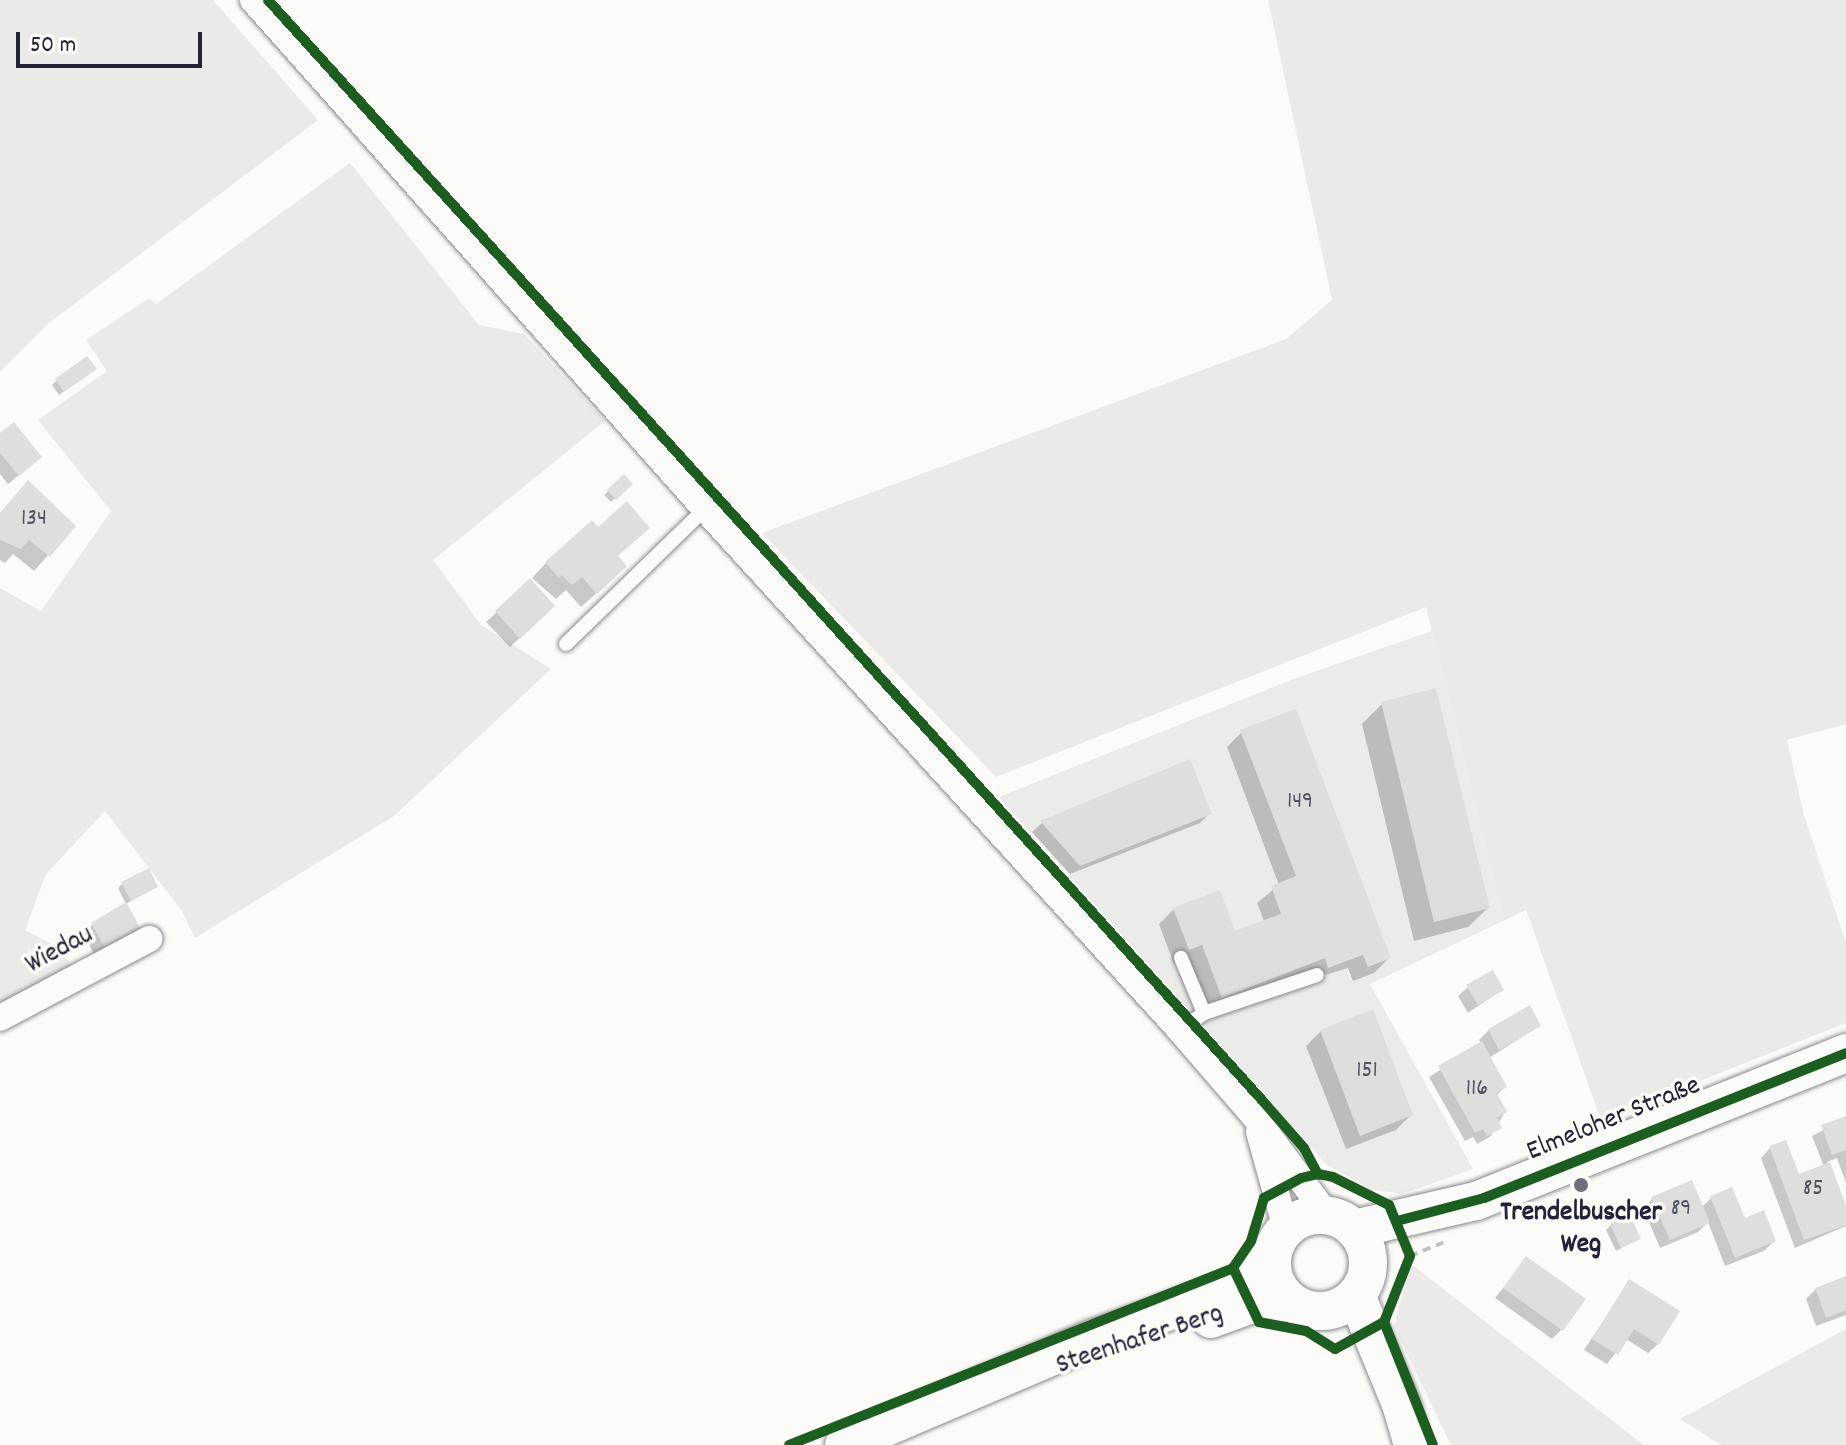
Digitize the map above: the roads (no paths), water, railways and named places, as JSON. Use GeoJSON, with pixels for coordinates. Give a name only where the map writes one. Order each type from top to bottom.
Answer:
{"type":"FeatureCollection","features":[{"type":"Feature","properties":{"kind":"street"},"geometry":{"type":"LineString","coordinates":[[253,0],[705,509],[1180,1030],[1255,1117],[1367,1253],[1335,1295]]}},
{"type":"Feature","properties":{"kind":"street","name":"Wiedau"},"geometry":{"type":"LineString","coordinates":[[0,1018],[149,939]]}},
{"type":"Feature","properties":{"kind":"street","name":"Elmeloher Straße"},"geometry":{"type":"LineString","coordinates":[[1335,1295],[1404,1240],[1476,1201],[1846,1053]]}},
{"type":"Feature","properties":{"kind":"street"},"geometry":{"type":"LineString","coordinates":[[1255,1117],[1279,1241],[1278,1287],[1335,1295]]}},
{"type":"Feature","properties":{"kind":"street","name":"Elmeloher Straße"},"geometry":{"type":"LineString","coordinates":[[1340,1222],[1476,1201]]}},
{"type":"Feature","properties":{"kind":"street"},"geometry":{"type":"LineString","coordinates":[[1279,1241],[1302,1219],[1340,1222]]}},
{"type":"Feature","properties":{"kind":"street","name":"Steenhafer Berg"},"geometry":{"type":"LineString","coordinates":[[844,1445],[990,1386],[1093,1339],[1239,1286],[1279,1241]]}},
{"type":"Feature","properties":{"kind":"street"},"geometry":{"type":"LineString","coordinates":[[1335,1295],[1350,1344],[1395,1445]]}},
{"type":"Feature","properties":{"kind":"street"},"geometry":{"type":"LineString","coordinates":[[1335,1295],[1401,1404],[1413,1445]]}},
{"type":"Feature","properties":{"kind":"street","name":"Steenhafer Berg"},"geometry":{"type":"LineString","coordinates":[[990,1386],[1098,1358],[1249,1305],[1335,1295]]}},
{"type":"Feature","properties":{"kind":"lane"},"geometry":{"type":"LineString","coordinates":[[566,644],[705,509]]}},
{"type":"Feature","properties":{"kind":"lane"},"geometry":{"type":"LineString","coordinates":[[1181,958],[1204,1013]]}},
{"type":"Feature","properties":{"kind":"lane"},"geometry":{"type":"LineString","coordinates":[[1180,1030],[1204,1013],[1317,975]]}},
{"type":"Feature","properties":{"kind":"place","name":"Trendelbuscher Weg"},"geometry":{"type":"Point","coordinates":[1581,1185]}}]}
